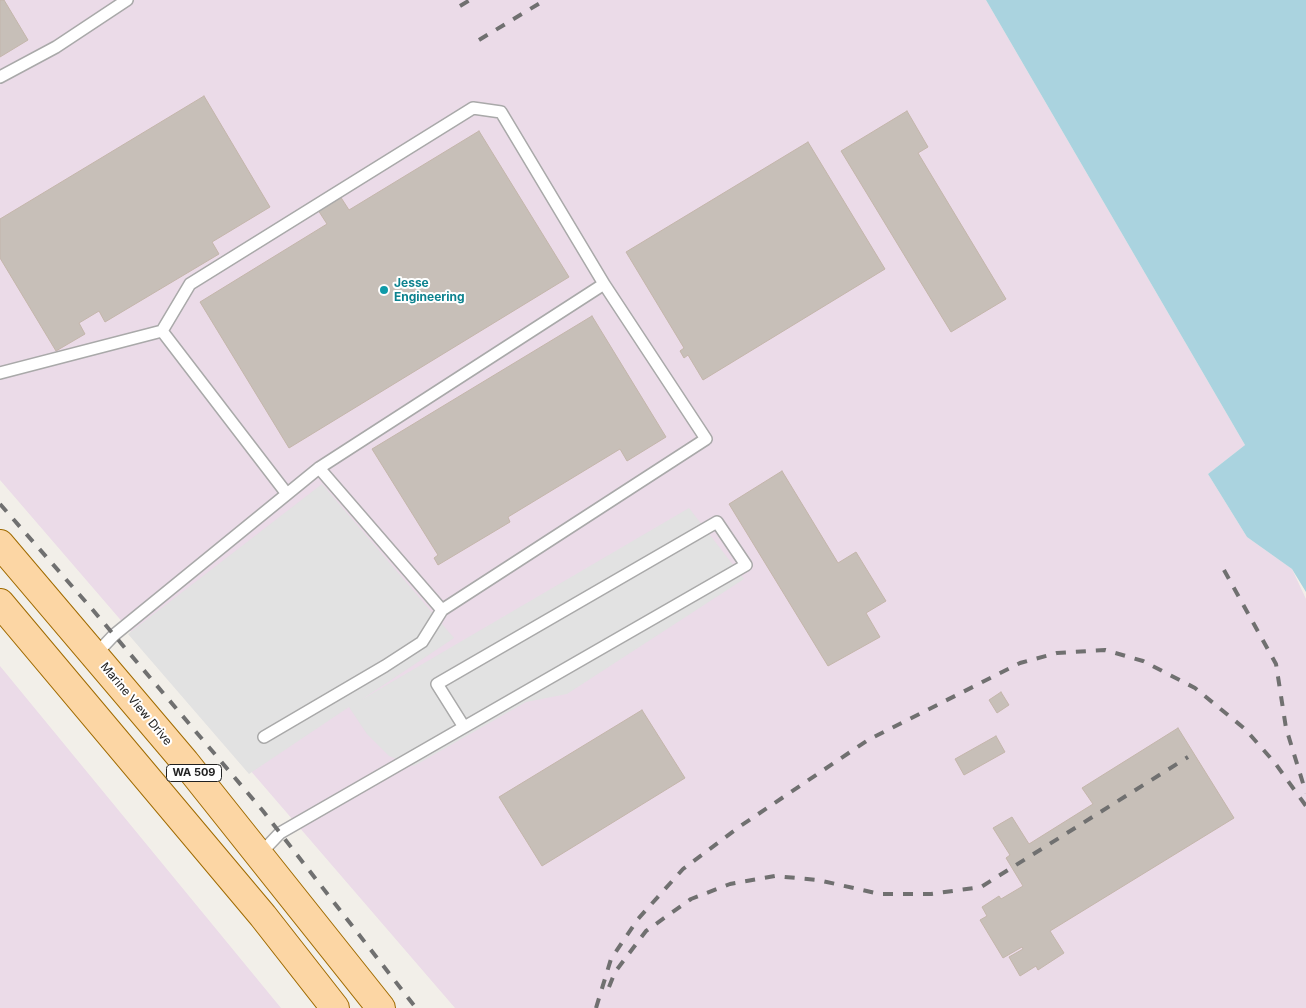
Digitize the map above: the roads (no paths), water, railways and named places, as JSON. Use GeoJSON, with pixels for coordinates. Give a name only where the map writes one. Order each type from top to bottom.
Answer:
{"type":"FeatureCollection","features":[{"type":"Feature","properties":{"kind":"main road","name":"Marine View Drive"},"geometry":{"type":"LineString","coordinates":[[0,544],[185,762],[381,1008]]}},
{"type":"Feature","properties":{"kind":"main road","name":"WA 509"},"geometry":{"type":"LineString","coordinates":[[0,603],[263,916],[335,1008]]}},
{"type":"Feature","properties":{"kind":"lane"},"geometry":{"type":"LineString","coordinates":[[0,77],[56,47],[127,0]]}},
{"type":"Feature","properties":{"kind":"lane"},"geometry":{"type":"LineString","coordinates":[[0,373],[162,331],[190,284],[473,108],[501,112],[604,284],[706,439],[442,610],[422,642],[385,666],[264,737]]}},
{"type":"Feature","properties":{"kind":"lane"},"geometry":{"type":"LineString","coordinates":[[95,655],[114,635],[319,468],[604,284]]}},
{"type":"Feature","properties":{"kind":"lane"},"geometry":{"type":"LineString","coordinates":[[162,331],[287,494]]}},
{"type":"Feature","properties":{"kind":"lane"},"geometry":{"type":"LineString","coordinates":[[319,468],[442,610]]}},
{"type":"Feature","properties":{"kind":"lane"},"geometry":{"type":"LineString","coordinates":[[260,854],[280,833],[746,565],[717,522],[437,684],[464,727]]}},
{"type":"Feature","properties":{"kind":"water"},"geometry":{"type":"Polygon","coordinates":[[[986,0],[1306,0],[1306,592],[1292,569],[1247,537],[1208,474],[1245,445],[986,0]]]}},
{"type":"Feature","properties":{"kind":"railway"},"geometry":{"type":"LineString","coordinates":[[460,6],[470,0]]}},
{"type":"Feature","properties":{"kind":"railway"},"geometry":{"type":"LineString","coordinates":[[479,40],[545,0]]}},
{"type":"Feature","properties":{"kind":"railway"},"geometry":{"type":"LineString","coordinates":[[0,504],[92,609],[263,811],[416,1008]]}},
{"type":"Feature","properties":{"kind":"railway"},"geometry":{"type":"LineString","coordinates":[[1224,570],[1276,664],[1286,728],[1306,793]]}},
{"type":"Feature","properties":{"kind":"railway"},"geometry":{"type":"LineString","coordinates":[[596,1008],[611,959],[638,919],[683,869],[739,827],[868,740],[1020,663],[1057,653],[1105,650],[1143,661],[1195,688],[1245,729],[1275,763],[1306,806]]}},
{"type":"Feature","properties":{"kind":"railway"},"geometry":{"type":"LineString","coordinates":[[609,987],[615,972],[646,931],[691,899],[730,884],[775,876],[818,880],[880,894],[931,894],[981,887],[1188,757]]}},
{"type":"Feature","properties":{"kind":"place","name":"Jesse Engineering"},"geometry":{"type":"Point","coordinates":[384,290]}}]}
